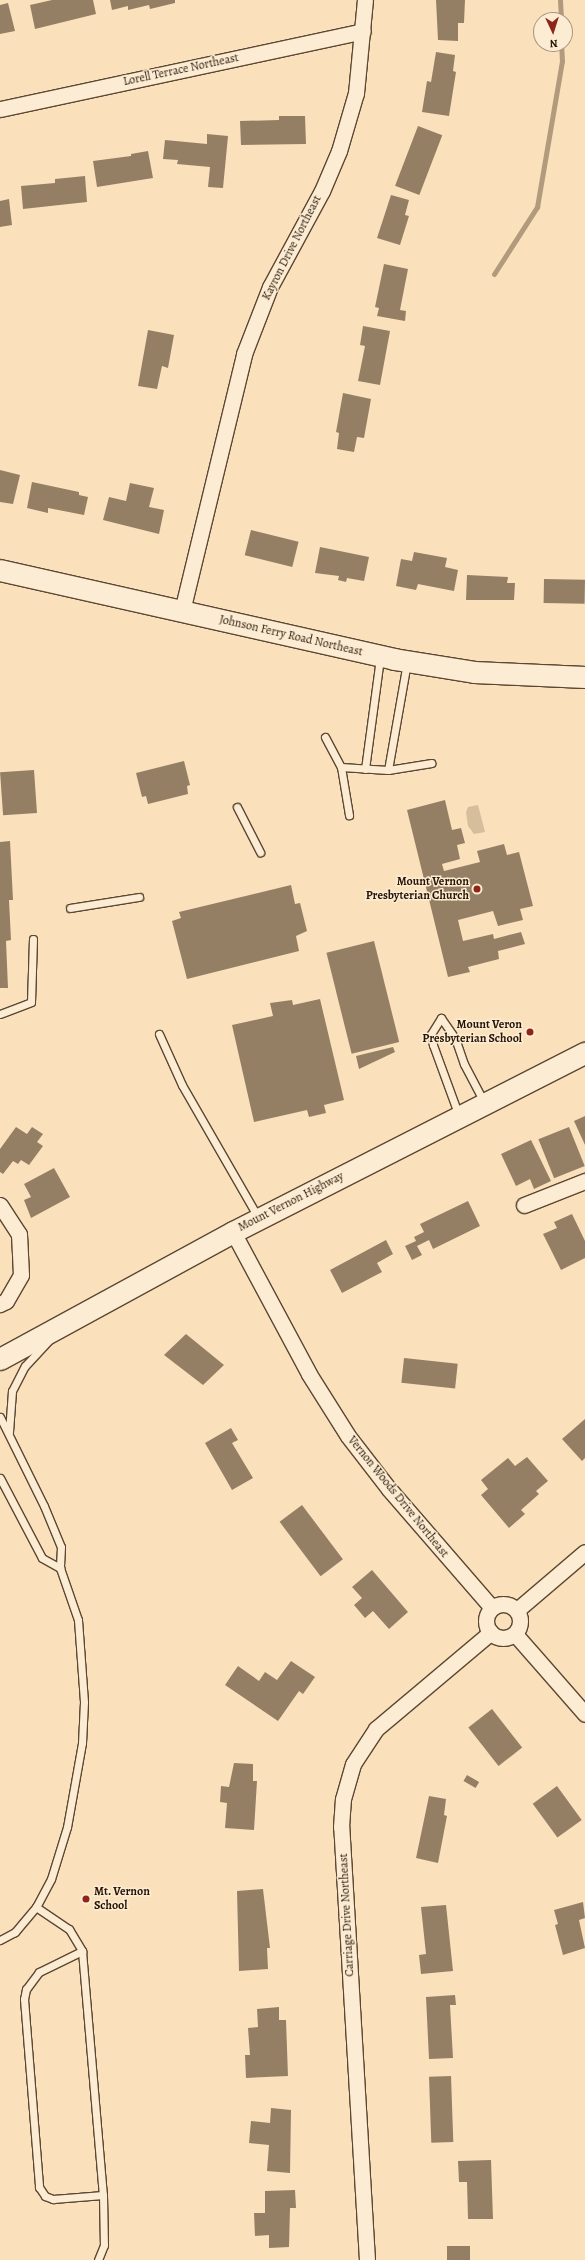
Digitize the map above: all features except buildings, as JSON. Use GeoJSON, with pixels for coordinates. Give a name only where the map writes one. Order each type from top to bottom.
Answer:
{"type":"FeatureCollection","features":[{"type":"Feature","properties":{"kind":"main road","name":"Johnson Ferry Road Northeast"},"geometry":{"type":"LineString","coordinates":[[0,570],[408,661],[474,672],[585,677]]}},
{"type":"Feature","properties":{"kind":"main road","name":"Mount Vernon Highway"},"geometry":{"type":"LineString","coordinates":[[0,1359],[67,1321],[233,1232],[585,1053]]}},
{"type":"Feature","properties":{"kind":"street","name":"Kayron Drive Northeast"},"geometry":{"type":"LineString","coordinates":[[182,611],[244,354],[270,287],[322,191],[339,151],[356,93],[363,32],[364,0]]}},
{"type":"Feature","properties":{"kind":"street","name":"Lorell Terrace Northeast"},"geometry":{"type":"LineString","coordinates":[[0,110],[363,32]]}},
{"type":"Feature","properties":{"kind":"street"},"geometry":{"type":"LineString","coordinates":[[524,1205],[585,1181]]}},
{"type":"Feature","properties":{"kind":"street"},"geometry":{"type":"LineString","coordinates":[[0,1205],[5,1209],[19,1234],[20,1275],[6,1301],[0,1304]]}},
{"type":"Feature","properties":{"kind":"street","name":"Vernon Woods Drive Northeast"},"geometry":{"type":"LineString","coordinates":[[233,1232],[309,1374],[348,1436],[389,1489],[492,1608]]}},
{"type":"Feature","properties":{"kind":"street"},"geometry":{"type":"LineString","coordinates":[[517,1610],[585,1552]]}},
{"type":"Feature","properties":{"kind":"street"},"geometry":{"type":"LineString","coordinates":[[505,1603],[517,1610],[520,1624],[515,1634],[499,1638],[491,1632],[486,1621],[492,1608],[505,1603]]}},
{"type":"Feature","properties":{"kind":"street","name":"Carriage Drive Northeast"},"geometry":{"type":"LineString","coordinates":[[367,2260],[341,1827],[343,1799],[353,1764],[376,1729],[491,1632]]}},
{"type":"Feature","properties":{"kind":"street"},"geometry":{"type":"LineString","coordinates":[[515,1634],[585,1714]]}},
{"type":"Feature","properties":{"kind":"lane"},"geometry":{"type":"LineString","coordinates":[[365,769],[381,656]]}},
{"type":"Feature","properties":{"kind":"lane"},"geometry":{"type":"LineString","coordinates":[[388,770],[408,661]]}},
{"type":"Feature","properties":{"kind":"lane"},"geometry":{"type":"LineString","coordinates":[[324,736],[341,767],[349,815]]}},
{"type":"Feature","properties":{"kind":"lane"},"geometry":{"type":"LineString","coordinates":[[341,767],[388,770],[431,763]]}},
{"type":"Feature","properties":{"kind":"lane"},"geometry":{"type":"LineString","coordinates":[[237,807],[260,852]]}},
{"type":"Feature","properties":{"kind":"lane"},"geometry":{"type":"LineString","coordinates":[[70,908],[139,896]]}},
{"type":"Feature","properties":{"kind":"lane"},"geometry":{"type":"LineString","coordinates":[[0,1014],[31,1002],[33,939]]}},
{"type":"Feature","properties":{"kind":"lane"},"geometry":{"type":"LineString","coordinates":[[460,1117],[433,1045],[432,1034],[441,1018],[455,1038],[464,1064],[485,1104]]}},
{"type":"Feature","properties":{"kind":"lane"},"geometry":{"type":"LineString","coordinates":[[159,1034],[182,1084],[259,1219]]}},
{"type":"Feature","properties":{"kind":"lane"},"geometry":{"type":"LineString","coordinates":[[9,1433],[12,1391],[25,1366],[67,1321]]}},
{"type":"Feature","properties":{"kind":"lane"},"geometry":{"type":"LineString","coordinates":[[0,1417],[9,1433],[61,1546],[60,1568],[78,1620],[84,1702],[82,1743],[67,1827],[51,1879],[36,1907],[15,1932],[0,1940]]}},
{"type":"Feature","properties":{"kind":"lane"},"geometry":{"type":"LineString","coordinates":[[0,1478],[42,1558],[60,1568]]}},
{"type":"Feature","properties":{"kind":"lane"},"geometry":{"type":"LineString","coordinates":[[36,1907],[69,1929],[82,1951],[103,2195],[104,2244],[98,2260]]}},
{"type":"Feature","properties":{"kind":"lane"},"geometry":{"type":"LineString","coordinates":[[82,1951],[39,1972],[26,1990],[24,1999],[39,2187],[45,2196],[53,2199],[103,2195]]}},
{"type":"Feature","properties":{"kind":"shaded area"},"geometry":{"type":"Polygon","coordinates":[[[478,805],[485,832],[474,834],[468,826],[466,812],[468,807],[478,805]]]}},
{"type":"Feature","properties":{"kind":"waterway"},"geometry":{"type":"LineString","coordinates":[[560,0],[561,12]]}},
{"type":"Feature","properties":{"kind":"waterway"},"geometry":{"type":"LineString","coordinates":[[494,274],[537,207],[562,61],[561,52]]}},
{"type":"Feature","properties":{"kind":"place","name":"Mount Vernon Presbyterian Church"},"geometry":{"type":"Point","coordinates":[477,889]}},
{"type":"Feature","properties":{"kind":"place","name":"Mount Veron Presbyterian School"},"geometry":{"type":"Point","coordinates":[530,1032]}},
{"type":"Feature","properties":{"kind":"place","name":"Mt. Vernon School"},"geometry":{"type":"Point","coordinates":[86,1899]}}]}
